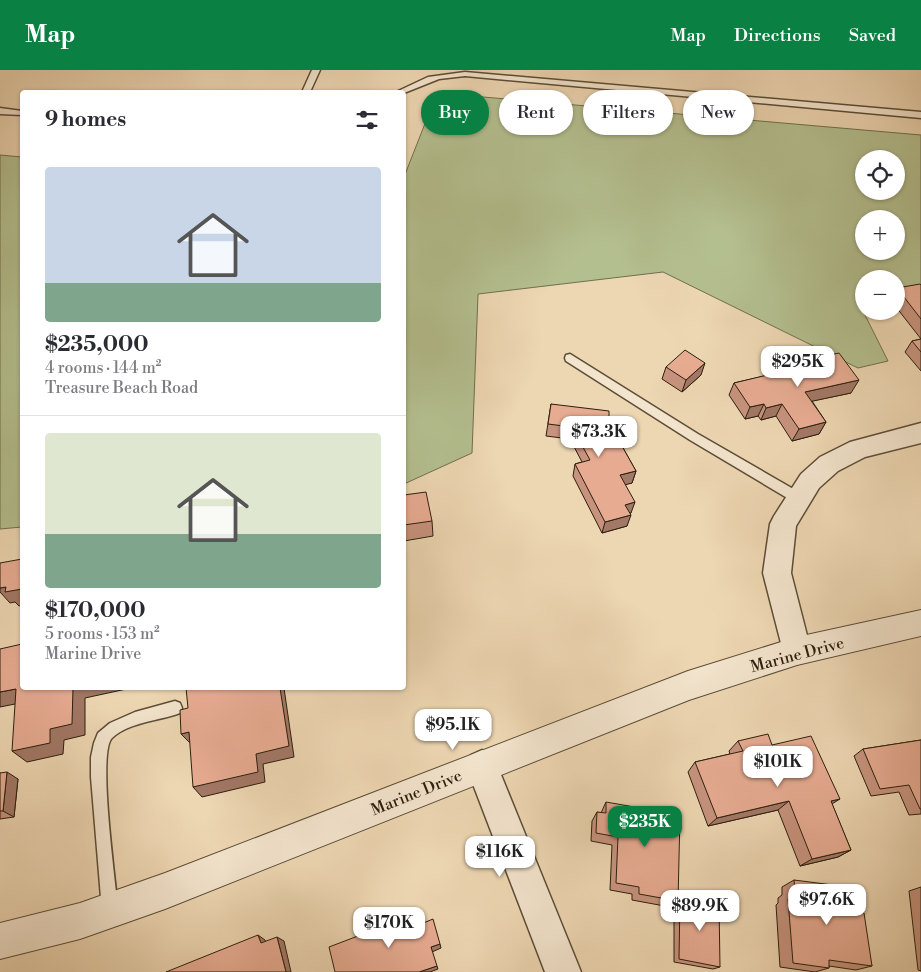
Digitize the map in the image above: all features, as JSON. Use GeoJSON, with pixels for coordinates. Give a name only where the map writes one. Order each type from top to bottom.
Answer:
{"type":"FeatureCollection","features":[{"type":"Feature","properties":{"kind":"street"},"geometry":{"type":"LineString","coordinates":[[797,651],[777,573],[783,524],[810,481],[830,464],[859,449],[921,433]]}},
{"type":"Feature","properties":{"kind":"street","name":"Marine Drive"},"geometry":{"type":"LineString","coordinates":[[0,941],[80,921],[165,891],[688,686],[797,651],[921,623]]}},
{"type":"Feature","properties":{"kind":"street"},"geometry":{"type":"LineString","coordinates":[[482,766],[563,972]]}},
{"type":"Feature","properties":{"kind":"lane"},"geometry":{"type":"LineString","coordinates":[[307,90],[316,70]]}},
{"type":"Feature","properties":{"kind":"lane"},"geometry":{"type":"LineString","coordinates":[[404,90],[426,78],[444,74],[465,74],[921,115]]}},
{"type":"Feature","properties":{"kind":"lane"},"geometry":{"type":"LineString","coordinates":[[0,111],[20,113]]}},
{"type":"Feature","properties":{"kind":"lane"},"geometry":{"type":"LineString","coordinates":[[570,358],[694,437],[798,498]]}},
{"type":"Feature","properties":{"kind":"lane"},"geometry":{"type":"LineString","coordinates":[[110,910],[98,777],[97,757],[100,745],[104,736],[116,726],[175,708]]}},
{"type":"Feature","properties":{"kind":"green space"},"geometry":{"type":"Polygon","coordinates":[[[489,98],[499,98],[499,135],[573,135],[573,105],[583,106],[583,135],[673,135],[673,113],[683,114],[683,135],[754,135],[754,121],[921,135],[921,293],[905,293],[905,270],[855,270],[855,320],[868,320],[888,361],[858,368],[663,272],[478,294],[472,453],[406,483],[406,172],[421,134],[489,135],[489,98]]]}},
{"type":"Feature","properties":{"kind":"green space"},"geometry":{"type":"Polygon","coordinates":[[[0,155],[20,157],[20,527],[0,529],[0,155]]]}},
{"type":"Feature","properties":{"kind":"building"},"geometry":{"type":"Polygon","coordinates":[[[921,285],[921,319],[905,298],[905,287],[921,285]]]}},
{"type":"Feature","properties":{"kind":"building"},"geometry":{"type":"Polygon","coordinates":[[[921,339],[921,352],[912,341],[921,339]]]}},
{"type":"Feature","properties":{"kind":"building"},"geometry":{"type":"Polygon","coordinates":[[[685,350],[705,363],[686,380],[666,367],[685,350]]]}},
{"type":"Feature","properties":{"kind":"building"},"geometry":{"type":"Polygon","coordinates":[[[839,353],[859,380],[805,392],[826,422],[799,429],[782,404],[766,408],[764,404],[750,407],[734,383],[805,366],[802,361],[839,353]]]}},
{"type":"Feature","properties":{"kind":"building"},"geometry":{"type":"Polygon","coordinates":[[[551,404],[609,411],[609,423],[636,471],[620,475],[635,502],[625,505],[631,515],[605,522],[575,464],[590,460],[572,427],[548,424],[551,404]]]}},
{"type":"Feature","properties":{"kind":"building"},"geometry":{"type":"Polygon","coordinates":[[[426,492],[432,521],[406,525],[406,495],[426,492]]]}},
{"type":"Feature","properties":{"kind":"building"},"geometry":{"type":"Polygon","coordinates":[[[20,559],[20,589],[5,592],[6,587],[0,588],[0,563],[20,559]]]}},
{"type":"Feature","properties":{"kind":"building"},"geometry":{"type":"Polygon","coordinates":[[[20,644],[20,690],[73,690],[72,724],[50,729],[50,743],[12,751],[16,689],[0,692],[0,649],[20,644]]]}},
{"type":"Feature","properties":{"kind":"building"},"geometry":{"type":"Polygon","coordinates":[[[186,690],[280,690],[289,746],[256,754],[258,772],[193,787],[189,732],[181,734],[180,710],[188,708],[186,690]]]}},
{"type":"Feature","properties":{"kind":"building"},"geometry":{"type":"Polygon","coordinates":[[[768,734],[772,745],[811,736],[840,799],[831,801],[851,850],[812,859],[789,801],[717,818],[695,762],[743,751],[738,741],[768,734]]]}},
{"type":"Feature","properties":{"kind":"building"},"geometry":{"type":"Polygon","coordinates":[[[921,740],[920,809],[909,785],[880,789],[863,749],[921,740]]]}},
{"type":"Feature","properties":{"kind":"building"},"geometry":{"type":"Polygon","coordinates":[[[7,772],[3,811],[0,811],[0,773],[7,772]]]}},
{"type":"Feature","properties":{"kind":"building"},"geometry":{"type":"Polygon","coordinates":[[[606,802],[680,815],[678,901],[639,894],[639,887],[616,883],[618,837],[596,833],[597,812],[606,813],[606,802]]]}},
{"type":"Feature","properties":{"kind":"building"},"geometry":{"type":"Polygon","coordinates":[[[794,880],[856,888],[859,912],[864,913],[872,966],[829,960],[829,968],[793,963],[788,899],[791,899],[790,891],[795,892],[794,880]]]}},
{"type":"Feature","properties":{"kind":"building"},"geometry":{"type":"Polygon","coordinates":[[[680,898],[719,904],[720,967],[679,959],[680,898]]]}},
{"type":"Feature","properties":{"kind":"building"},"geometry":{"type":"Polygon","coordinates":[[[413,915],[416,926],[433,919],[440,944],[431,947],[437,966],[419,972],[335,972],[329,947],[413,915]]]}},
{"type":"Feature","properties":{"kind":"building"},"geometry":{"type":"Polygon","coordinates":[[[258,935],[261,943],[277,937],[286,972],[166,972],[258,935]]]}}]}
